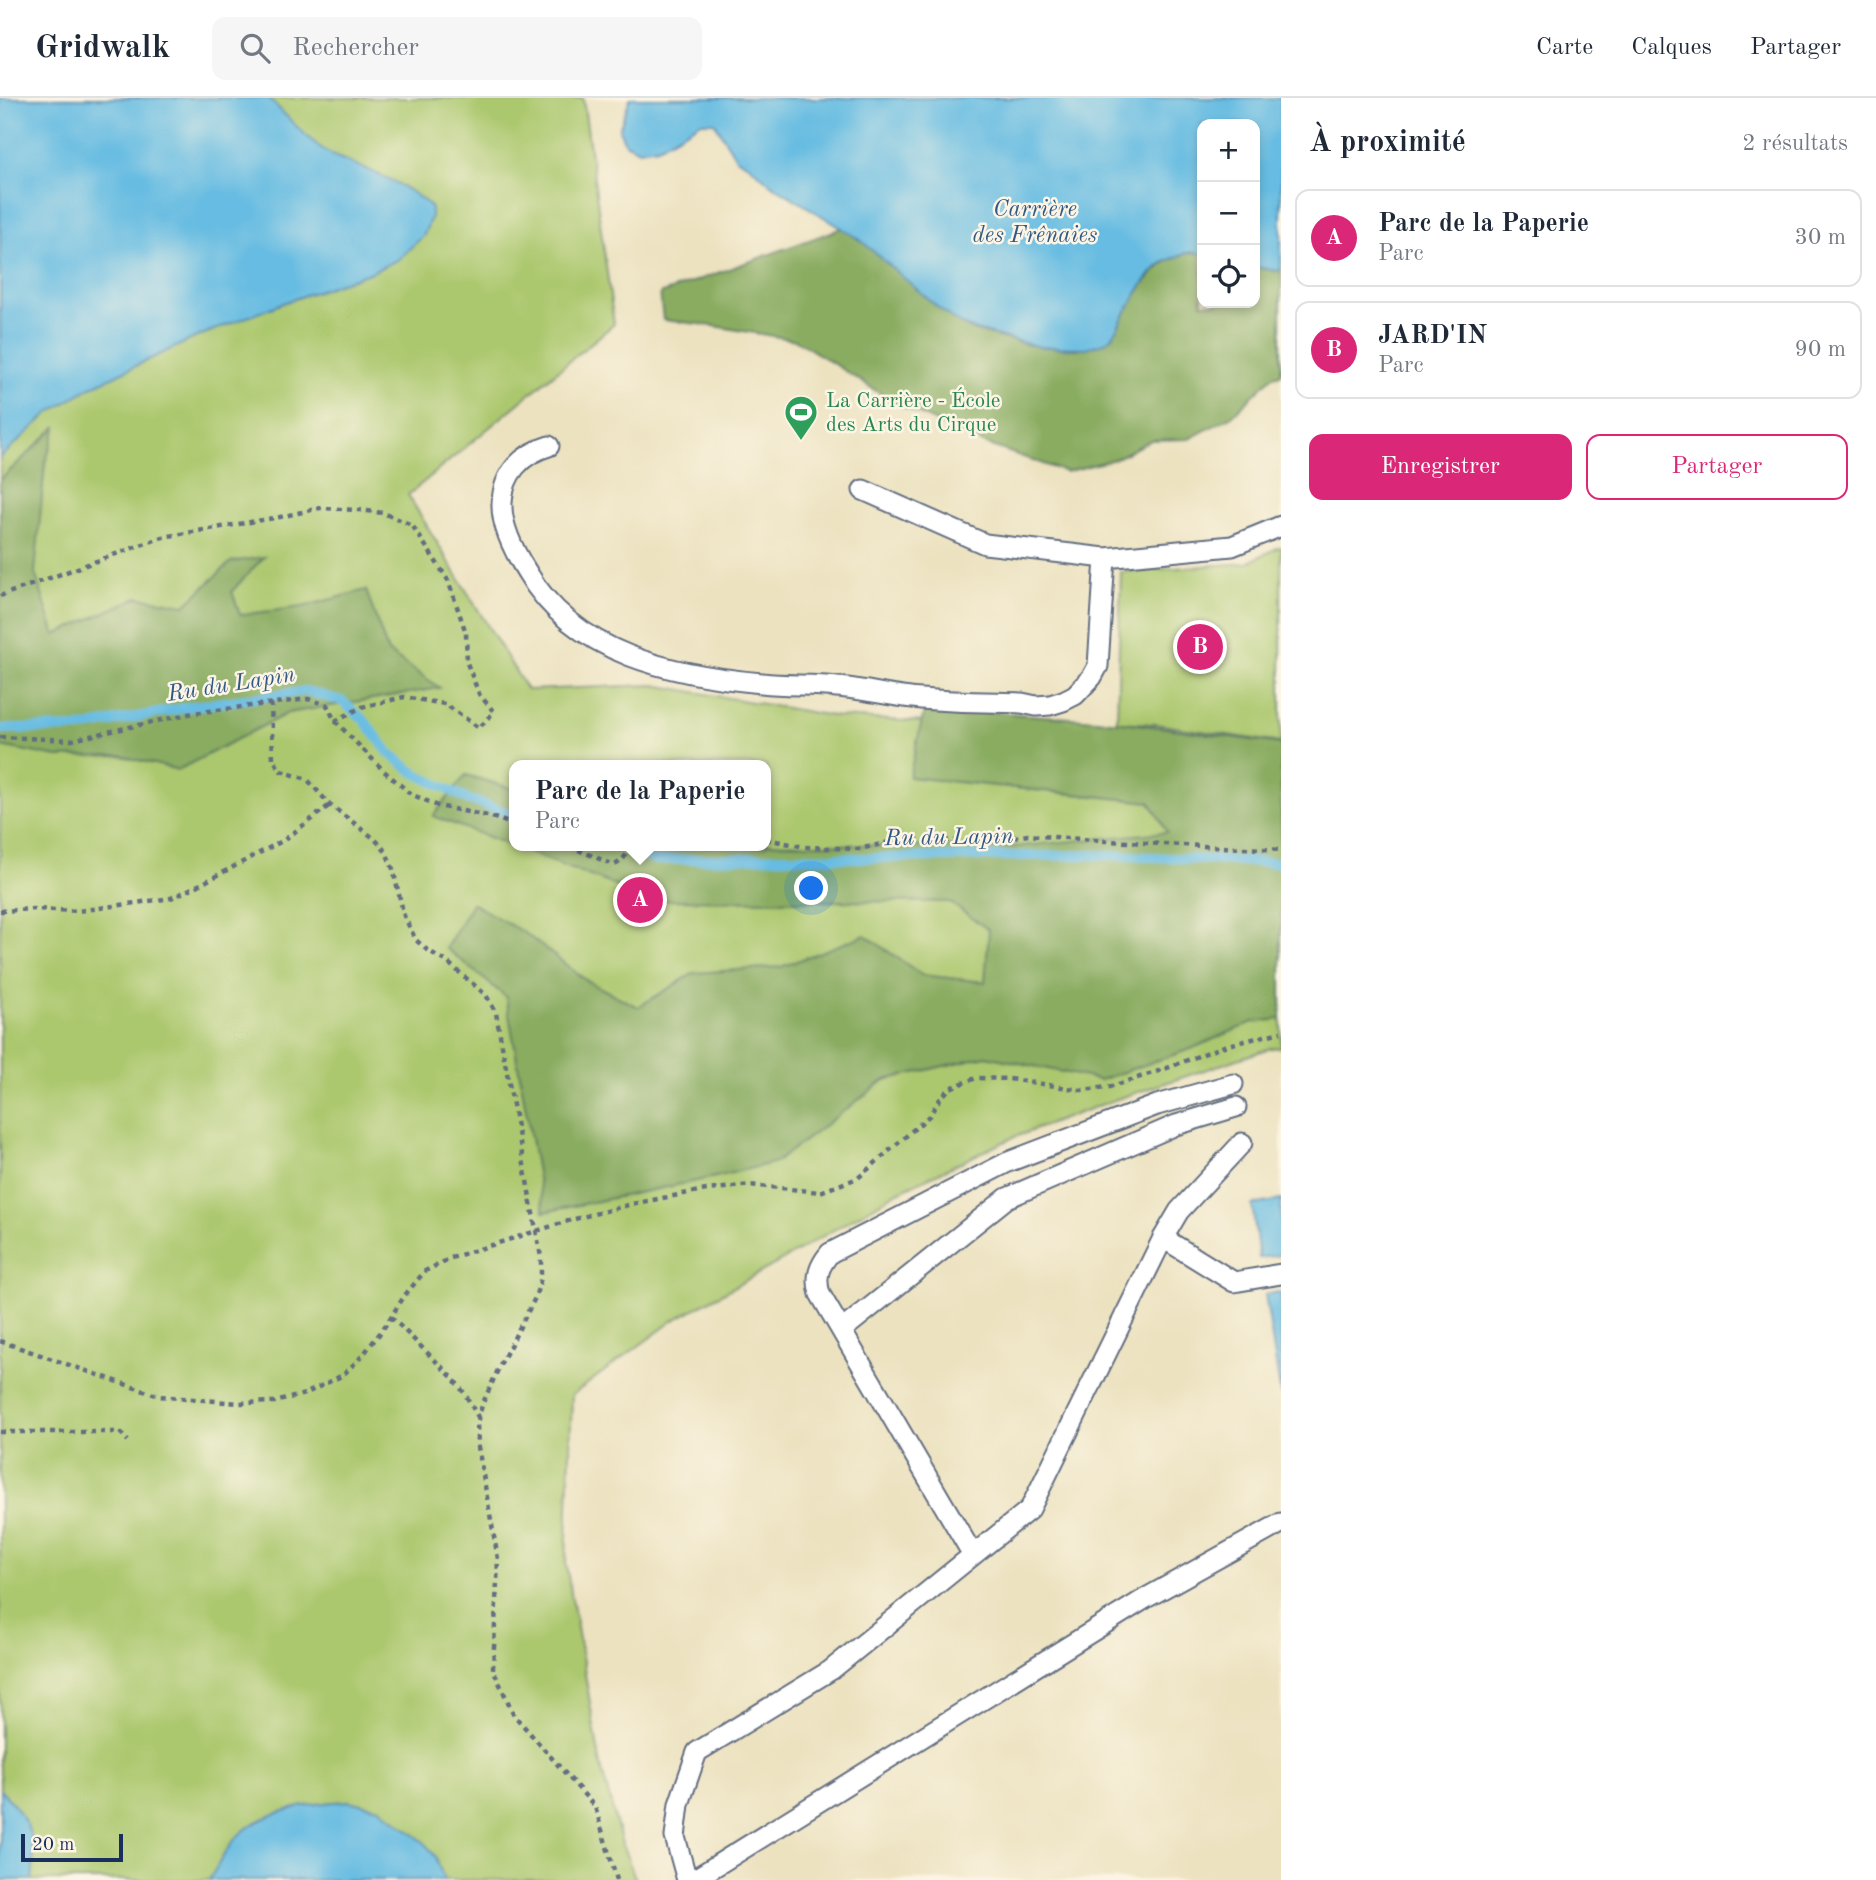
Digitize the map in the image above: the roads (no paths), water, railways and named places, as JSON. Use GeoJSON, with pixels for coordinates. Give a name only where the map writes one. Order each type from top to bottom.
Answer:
{"type":"FeatureCollection","features":[{"type":"Feature","properties":{"kind":"lane"},"geometry":{"type":"LineString","coordinates":[[549,446],[524,457],[515,466],[507,478],[503,492],[502,506],[507,529],[530,578],[554,610],[594,640],[618,652],[682,672],[762,683],[838,687],[920,699],[1050,705],[1075,695],[1085,687],[1098,666],[1105,558]]}},
{"type":"Feature","properties":{"kind":"lane"},"geometry":{"type":"LineString","coordinates":[[863,490],[985,544],[1105,558],[1232,546],[1281,526]]}},
{"type":"Feature","properties":{"kind":"lane"},"geometry":{"type":"LineString","coordinates":[[973,1555],[820,1294],[817,1283],[822,1262],[830,1253],[1008,1162],[1157,1105],[1233,1084]]}},
{"type":"Feature","properties":{"kind":"lane"},"geometry":{"type":"LineString","coordinates":[[842,1330],[1007,1198],[1176,1125],[1236,1107]]}},
{"type":"Feature","properties":{"kind":"lane"},"geometry":{"type":"LineString","coordinates":[[687,1880],[675,1837],[679,1804],[696,1752],[831,1670],[1030,1509],[1163,1238],[1179,1211],[1242,1143]]}},
{"type":"Feature","properties":{"kind":"lane"},"geometry":{"type":"LineString","coordinates":[[1163,1238],[1234,1282],[1281,1274]]}},
{"type":"Feature","properties":{"kind":"lane"},"geometry":{"type":"LineString","coordinates":[[693,1880],[1146,1598],[1281,1523]]}},
{"type":"Feature","properties":{"kind":"water"},"geometry":{"type":"Polygon","coordinates":[[[0,98],[268,98],[310,139],[329,153],[388,179],[421,199],[431,207],[431,217],[424,235],[399,259],[372,272],[199,336],[91,387],[49,413],[0,458],[0,98]]]}},
{"type":"Feature","properties":{"kind":"water","name":"Carrière des Frênaies"},"geometry":{"type":"Polygon","coordinates":[[[630,98],[1281,98],[1281,269],[1277,271],[1260,268],[1260,119],[1197,119],[1197,253],[1184,254],[1154,270],[1112,337],[1104,343],[1086,348],[1040,347],[969,328],[954,320],[859,239],[772,185],[736,158],[714,122],[702,122],[658,147],[639,150],[625,143],[619,130],[630,98]]]}},
{"type":"Feature","properties":{"kind":"water"},"geometry":{"type":"Polygon","coordinates":[[[1281,1200],[1281,1255],[1259,1258],[1252,1205],[1281,1200]]]}},
{"type":"Feature","properties":{"kind":"water"},"geometry":{"type":"Polygon","coordinates":[[[1281,1292],[1281,1396],[1265,1294],[1281,1292]]]}},
{"type":"Feature","properties":{"kind":"water"},"geometry":{"type":"Polygon","coordinates":[[[0,1790],[18,1810],[29,1830],[33,1853],[32,1880],[0,1880],[0,1790]]]}},
{"type":"Feature","properties":{"kind":"water"},"geometry":{"type":"Polygon","coordinates":[[[349,1801],[380,1808],[425,1843],[436,1858],[444,1880],[209,1880],[236,1838],[259,1821],[304,1806],[349,1801]]]}},
{"type":"Feature","properties":{"kind":"waterway","name":"Ru du Lapin"},"geometry":{"type":"LineString","coordinates":[[0,729],[80,728],[194,706],[306,691],[342,701],[364,720],[389,753],[415,773],[467,799],[509,813]]}},
{"type":"Feature","properties":{"kind":"waterway","name":"Ru du Lapin"},"geometry":{"type":"LineString","coordinates":[[632,851],[655,860],[1109,855],[1281,863]]}},
{"type":"Feature","properties":{"kind":"place","name":"La Carrière - École des Arts du Cirque"},"geometry":{"type":"Point","coordinates":[801,442]}},
{"type":"Feature","properties":{"kind":"place","name":"JARD'IN"},"geometry":{"type":"Point","coordinates":[1200,647]}},
{"type":"Feature","properties":{"kind":"place","name":"Parc de la Paperie"},"geometry":{"type":"Point","coordinates":[640,900]}}]}
